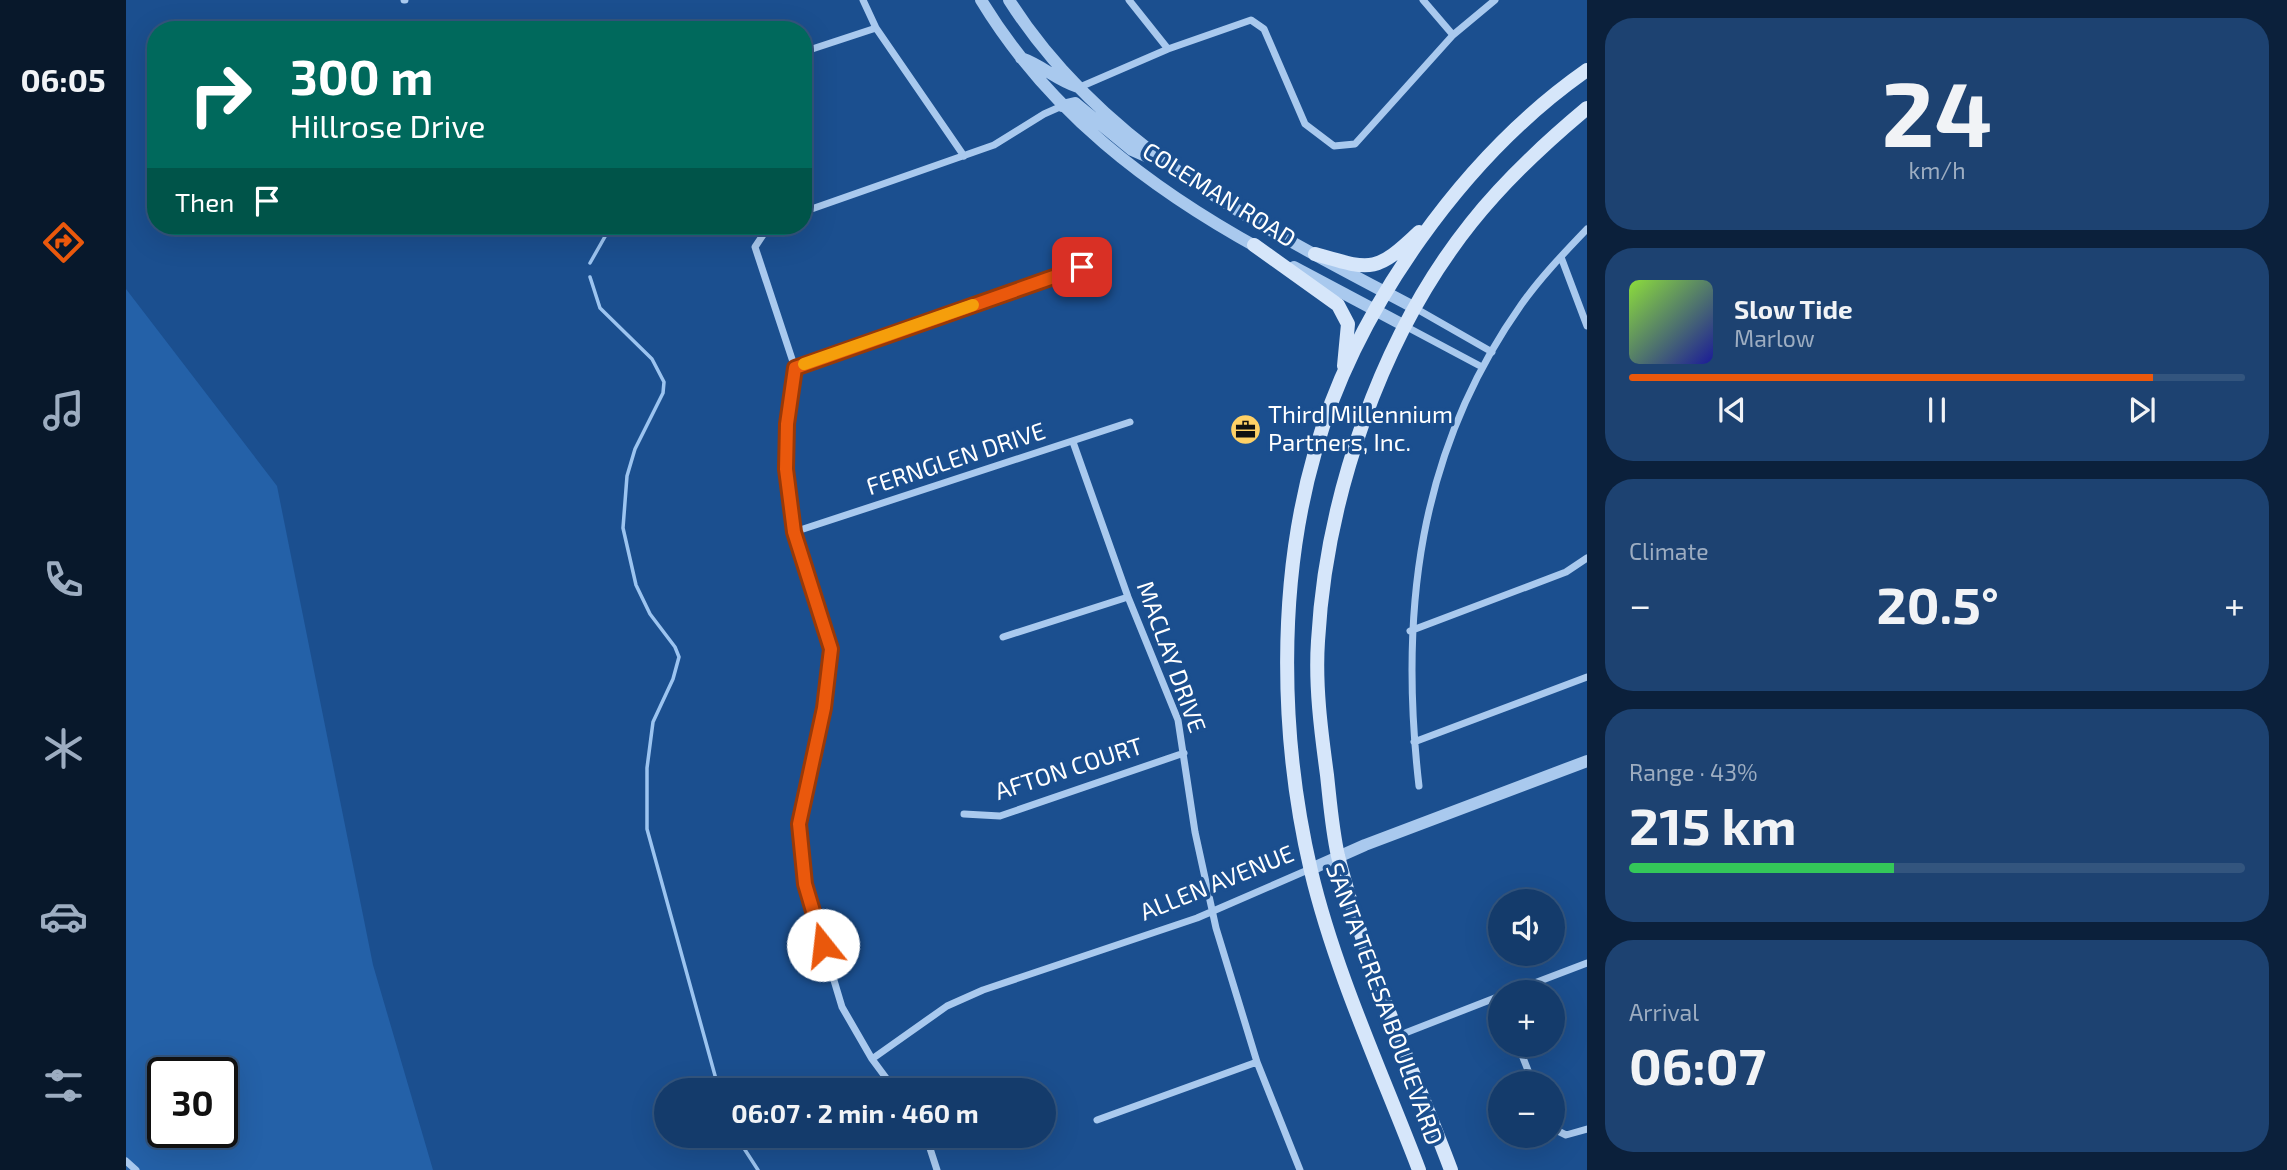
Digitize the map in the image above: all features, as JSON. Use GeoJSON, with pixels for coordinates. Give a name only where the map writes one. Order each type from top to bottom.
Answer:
{"type":"FeatureCollection","features":[{"type":"Feature","properties":{"kind":"main road","name":"SANTA TERESA BOULEVARD"},"geometry":{"type":"LineString","coordinates":[[1419,1170],[1339,958],[1311,869],[1287,696],[1288,632],[1305,498],[1315,451],[1341,384],[1385,293],[1443,210],[1510,134],[1587,70]]}},
{"type":"Feature","properties":{"kind":"main road","name":"SANTA TERESA BOULEVARD"},"geometry":{"type":"LineString","coordinates":[[1451,1170],[1368,951],[1339,856],[1320,719],[1318,642],[1329,547],[1368,409],[1415,308],[1470,223],[1533,154],[1587,108]]}},
{"type":"Feature","properties":{"kind":"main road"},"geometry":{"type":"LineString","coordinates":[[1315,254],[1358,266],[1376,266],[1392,257],[1443,210]]}},
{"type":"Feature","properties":{"kind":"main road"},"geometry":{"type":"LineString","coordinates":[[1254,245],[1325,293],[1344,314],[1348,336],[1341,384]]}},
{"type":"Feature","properties":{"kind":"street"},"geometry":{"type":"LineString","coordinates":[[863,0],[876,27],[964,156]]}},
{"type":"Feature","properties":{"kind":"street","name":"COLEMAN ROAD"},"geometry":{"type":"LineString","coordinates":[[981,0],[1021,58],[1062,106],[1107,148],[1157,187],[1254,245],[1482,368]]}},
{"type":"Feature","properties":{"kind":"street","name":"COLEMAN ROAD"},"geometry":{"type":"LineString","coordinates":[[1009,0],[1079,88],[1170,169],[1235,211],[1492,352]]}},
{"type":"Feature","properties":{"kind":"street"},"geometry":{"type":"LineString","coordinates":[[1129,0],[1168,49]]}},
{"type":"Feature","properties":{"kind":"street"},"geometry":{"type":"LineString","coordinates":[[1423,0],[1453,35]]}},
{"type":"Feature","properties":{"kind":"street"},"geometry":{"type":"LineString","coordinates":[[1021,58],[1040,64],[1059,81],[1079,88],[1168,49],[1251,20],[1264,29],[1305,124],[1334,146],[1354,144],[1453,35],[1495,0]]}},
{"type":"Feature","properties":{"kind":"street"},"geometry":{"type":"LineString","coordinates":[[812,49],[876,27]]}},
{"type":"Feature","properties":{"kind":"street"},"geometry":{"type":"LineString","coordinates":[[812,209],[994,145],[1044,114],[1075,103],[1132,150],[1170,169]]}},
{"type":"Feature","properties":{"kind":"street"},"geometry":{"type":"LineString","coordinates":[[1419,786],[1414,743],[1410,631],[1422,536],[1436,478],[1455,425],[1482,368],[1521,304],[1587,229]]}},
{"type":"Feature","properties":{"kind":"street"},"geometry":{"type":"LineString","coordinates":[[763,235],[755,247],[795,368],[787,424],[786,469],[794,532],[831,649],[824,708],[799,824],[805,884],[842,1007],[886,1078]]}},
{"type":"Feature","properties":{"kind":"street"},"geometry":{"type":"LineString","coordinates":[[1561,257],[1587,326]]}},
{"type":"Feature","properties":{"kind":"street"},"geometry":{"type":"LineString","coordinates":[[795,368],[1082,267]]}},
{"type":"Feature","properties":{"kind":"street","name":"FERNGLEN DRIVE"},"geometry":{"type":"LineString","coordinates":[[794,532],[1130,422]]}},
{"type":"Feature","properties":{"kind":"street","name":"MACLAY DRIVE"},"geometry":{"type":"LineString","coordinates":[[1073,442],[1128,597],[1178,720],[1195,832],[1212,911],[1257,1062],[1300,1170]]}},
{"type":"Feature","properties":{"kind":"street"},"geometry":{"type":"LineString","coordinates":[[1410,631],[1566,572],[1587,558]]}},
{"type":"Feature","properties":{"kind":"street"},"geometry":{"type":"LineString","coordinates":[[1003,637],[1128,597]]}},
{"type":"Feature","properties":{"kind":"street"},"geometry":{"type":"LineString","coordinates":[[1414,743],[1587,677]]}},
{"type":"Feature","properties":{"kind":"street","name":"AFTON COURT"},"geometry":{"type":"LineString","coordinates":[[964,814],[1000,816],[1184,753]]}},
{"type":"Feature","properties":{"kind":"street","name":"ALLEN AVENUE"},"geometry":{"type":"LineString","coordinates":[[872,1059],[947,1006],[1212,911],[1339,856],[1587,761]]}},
{"type":"Feature","properties":{"kind":"street"},"geometry":{"type":"LineString","coordinates":[[1542,980],[1587,963]]}},
{"type":"Feature","properties":{"kind":"street"},"geometry":{"type":"LineString","coordinates":[[1400,1035],[1488,1002]]}},
{"type":"Feature","properties":{"kind":"street"},"geometry":{"type":"LineString","coordinates":[[1097,1120],[1257,1062]]}},
{"type":"Feature","properties":{"kind":"street"},"geometry":{"type":"LineString","coordinates":[[1565,1134],[1587,1129]]}},
{"type":"Feature","properties":{"kind":"street"},"geometry":{"type":"LineString","coordinates":[[930,1148],[937,1170]]}},
{"type":"Feature","properties":{"kind":"street"},"geometry":{"type":"LineString","coordinates":[[126,1161],[136,1170]]}},
{"type":"Feature","properties":{"kind":"shaded area"},"geometry":{"type":"Polygon","coordinates":[[[126,289],[277,486],[373,965],[433,1170],[126,1170],[126,289]]]}},
{"type":"Feature","properties":{"kind":"waterway"},"geometry":{"type":"LineString","coordinates":[[590,263],[606,235]]}},
{"type":"Feature","properties":{"kind":"waterway"},"geometry":{"type":"LineString","coordinates":[[590,277],[600,308],[652,359],[664,382],[663,393],[635,449],[627,476],[623,528],[636,585],[650,614],[675,647],[679,657],[673,679],[653,722],[647,768],[647,829],[716,1078]]}},
{"type":"Feature","properties":{"kind":"waterway"},"geometry":{"type":"LineString","coordinates":[[744,1148],[758,1170]]}},
{"type":"Feature","properties":{"kind":"slow traffic"},"geometry":{"type":"LineString","coordinates":[[804,364],[973,305]]}},
{"type":"Feature","properties":{"kind":"place","name":"Third Millennium Partners, Inc."},"geometry":{"type":"Point","coordinates":[1245,429]}},
{"type":"Feature","properties":{"kind":"route"},"geometry":{"type":"LineString","coordinates":[[823,945],[805,884],[799,824],[824,708],[831,649],[794,532],[786,469],[787,424],[795,368],[1082,267]]}}]}
